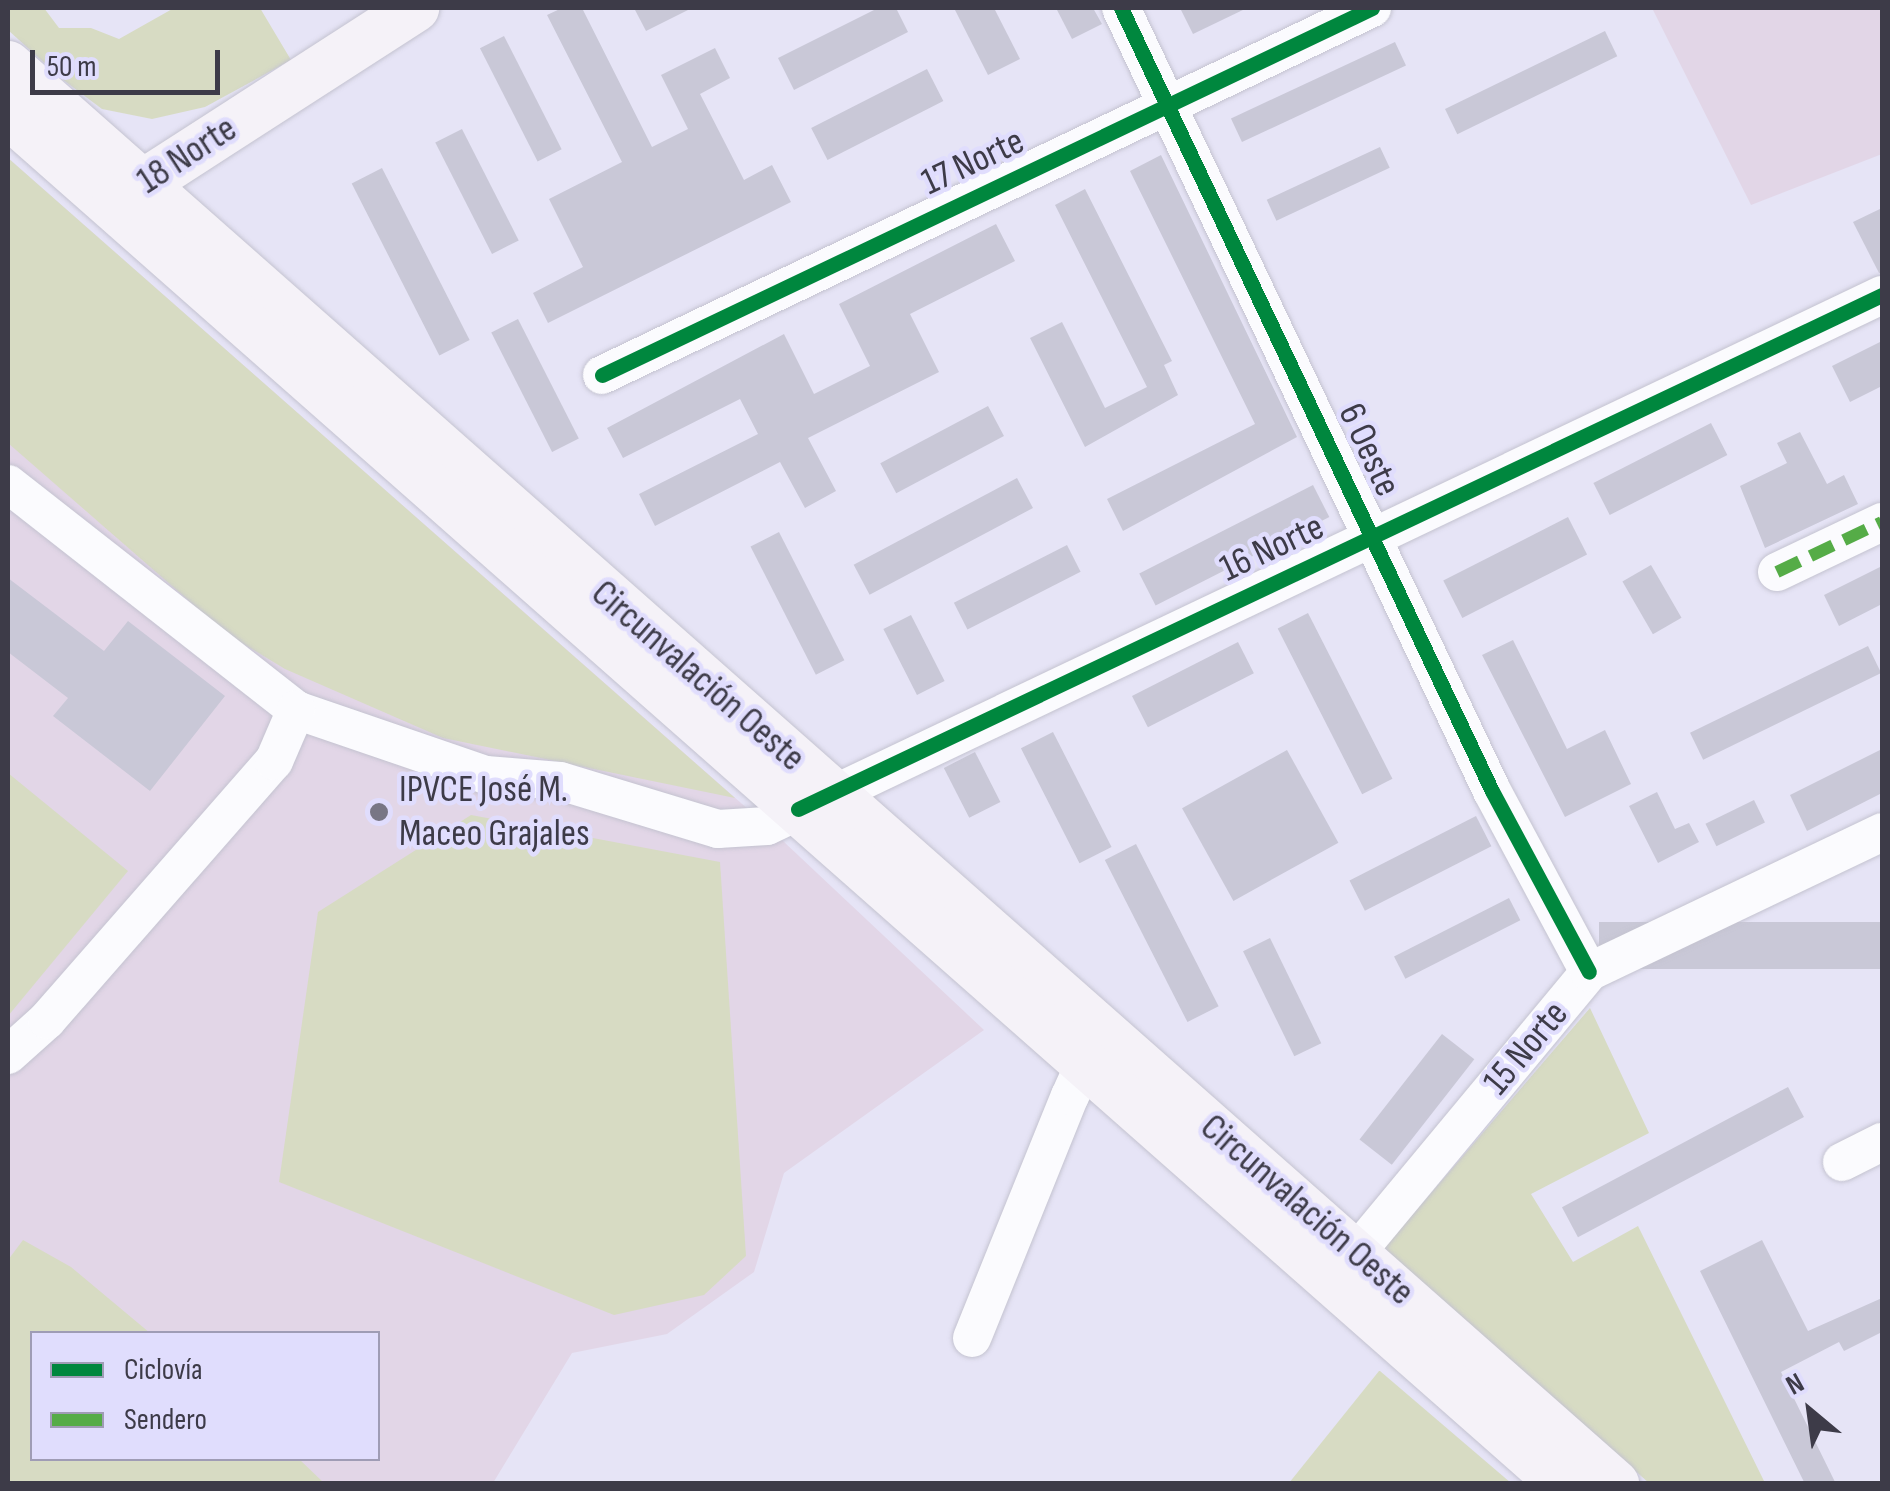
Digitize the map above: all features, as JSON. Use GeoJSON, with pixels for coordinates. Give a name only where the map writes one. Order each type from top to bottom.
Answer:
{"type":"FeatureCollection","features":[{"type":"Feature","properties":{"kind":"main road","name":"18 Norte"},"geometry":{"type":"LineString","coordinates":[[126,194],[415,8]]}},
{"type":"Feature","properties":{"kind":"main road","name":"Circunvalación Oeste"},"geometry":{"type":"LineString","coordinates":[[8,64],[80,129],[126,194],[1344,1267],[1546,1466],[1615,1484]]}},
{"type":"Feature","properties":{"kind":"main road","name":"Circunvalación Oeste"},"geometry":{"type":"LineString","coordinates":[[8,114],[213,247],[814,801]]}},
{"type":"Feature","properties":{"kind":"main road"},"geometry":{"type":"LineString","coordinates":[[80,129],[116,145],[218,135]]}},
{"type":"Feature","properties":{"kind":"main road"},"geometry":{"type":"LineString","coordinates":[[213,247],[198,210],[198,168],[218,135]]}},
{"type":"Feature","properties":{"kind":"street","name":"6 Oeste"},"geometry":{"type":"LineString","coordinates":[[1121,8],[1492,790],[1588,972]]}},
{"type":"Feature","properties":{"kind":"street","name":"17 Norte"},"geometry":{"type":"LineString","coordinates":[[602,374],[1372,8]]}},
{"type":"Feature","properties":{"kind":"street","name":"16 Norte"},"geometry":{"type":"LineString","coordinates":[[8,484],[296,710],[424,758],[486,775],[560,781],[718,829],[767,826],[1882,294]]}},
{"type":"Feature","properties":{"kind":"street"},"geometry":{"type":"LineString","coordinates":[[1777,572],[1882,522]]}},
{"type":"Feature","properties":{"kind":"street"},"geometry":{"type":"LineString","coordinates":[[8,1055],[274,760],[296,710]]}},
{"type":"Feature","properties":{"kind":"street","name":"15 Norte"},"geometry":{"type":"LineString","coordinates":[[1344,1267],[1588,972],[1882,832]]}},
{"type":"Feature","properties":{"kind":"street"},"geometry":{"type":"LineString","coordinates":[[972,1338],[1098,1050]]}},
{"type":"Feature","properties":{"kind":"street"},"geometry":{"type":"LineString","coordinates":[[1842,1162],[1882,1142]]}},
{"type":"Feature","properties":{"kind":"shaded area"},"geometry":{"type":"Polygon","coordinates":[[[1652,8],[1882,8],[1882,154],[1751,205],[1652,8]]]}},
{"type":"Feature","properties":{"kind":"shaded area","name":"IPVCE José M. Maceo Grajales"},"geometry":{"type":"Polygon","coordinates":[[[8,158],[767,826],[984,1030],[784,1173],[754,1272],[667,1334],[572,1353],[493,1483],[8,1483],[8,158]]]}},
{"type":"Feature","properties":{"kind":"green space"},"geometry":{"type":"Polygon","coordinates":[[[8,8],[44,8],[59,28],[91,28],[119,39],[174,8],[260,8],[291,60],[205,107],[152,119],[102,109],[62,79],[8,30],[8,8]]]}},
{"type":"Feature","properties":{"kind":"green space"},"geometry":{"type":"Polygon","coordinates":[[[8,158],[735,798],[443,738],[285,669],[227,634],[8,443],[8,158]]]}},
{"type":"Feature","properties":{"kind":"green space"},"geometry":{"type":"Polygon","coordinates":[[[8,773],[128,871],[8,1016],[8,773]]]}},
{"type":"Feature","properties":{"kind":"green space"},"geometry":{"type":"Polygon","coordinates":[[[471,815],[720,862],[746,1256],[704,1295],[614,1315],[279,1182],[318,912],[471,815]]]}},
{"type":"Feature","properties":{"kind":"green space"},"geometry":{"type":"Polygon","coordinates":[[[1590,1008],[1649,1133],[1531,1194],[1573,1262],[1638,1226],[1765,1483],[1649,1483],[1383,1249],[1590,1008]]]}},
{"type":"Feature","properties":{"kind":"green space"},"geometry":{"type":"Polygon","coordinates":[[[23,1240],[71,1267],[148,1331],[30,1331],[30,1461],[301,1461],[324,1483],[8,1483],[8,1260],[23,1240]]]}},
{"type":"Feature","properties":{"kind":"green space"},"geometry":{"type":"Polygon","coordinates":[[[1380,1371],[1511,1483],[1289,1483],[1380,1371]]]}},
{"type":"Feature","properties":{"kind":"building"},"geometry":{"type":"Polygon","coordinates":[[[562,8],[582,8],[652,147],[688,129],[661,75],[715,48],[730,78],[700,94],[744,180],[772,165],[791,202],[548,323],[533,293],[583,267],[549,199],[622,162],[547,15],[562,8]]]}},
{"type":"Feature","properties":{"kind":"building"},"geometry":{"type":"Polygon","coordinates":[[[634,8],[692,8],[646,31],[634,8]]]}},
{"type":"Feature","properties":{"kind":"building"},"geometry":{"type":"Polygon","coordinates":[[[878,8],[896,8],[908,32],[794,90],[778,58],[878,8]]]}},
{"type":"Feature","properties":{"kind":"building"},"geometry":{"type":"Polygon","coordinates":[[[954,8],[994,8],[1020,59],[988,75],[954,8]]]}},
{"type":"Feature","properties":{"kind":"building"},"geometry":{"type":"Polygon","coordinates":[[[1056,8],[1093,8],[1102,24],[1072,39],[1056,8]]]}},
{"type":"Feature","properties":{"kind":"building"},"geometry":{"type":"Polygon","coordinates":[[[1180,8],[1247,8],[1193,34],[1180,8]]]}},
{"type":"Feature","properties":{"kind":"building"},"geometry":{"type":"Polygon","coordinates":[[[1605,31],[1617,56],[1457,134],[1445,109],[1605,31]]]}},
{"type":"Feature","properties":{"kind":"building"},"geometry":{"type":"Polygon","coordinates":[[[504,36],[562,149],[538,161],[480,48],[504,36]]]}},
{"type":"Feature","properties":{"kind":"building"},"geometry":{"type":"Polygon","coordinates":[[[1395,42],[1406,66],[1242,142],[1231,118],[1395,42]]]}},
{"type":"Feature","properties":{"kind":"building"},"geometry":{"type":"Polygon","coordinates":[[[927,69],[943,101],[828,160],[811,128],[927,69]]]}},
{"type":"Feature","properties":{"kind":"building"},"geometry":{"type":"Polygon","coordinates":[[[462,129],[519,240],[492,254],[435,143],[462,129]]]}},
{"type":"Feature","properties":{"kind":"building"},"geometry":{"type":"Polygon","coordinates":[[[1380,147],[1390,168],[1276,221],[1267,200],[1380,147]]]}},
{"type":"Feature","properties":{"kind":"building"},"geometry":{"type":"Polygon","coordinates":[[[1161,155],[1297,437],[1123,531],[1107,499],[1255,424],[1130,171],[1161,155]]]}},
{"type":"Feature","properties":{"kind":"building"},"geometry":{"type":"Polygon","coordinates":[[[382,168],[470,340],[439,355],[352,183],[382,168]]]}},
{"type":"Feature","properties":{"kind":"building"},"geometry":{"type":"Polygon","coordinates":[[[1085,189],[1172,361],[1164,365],[1178,395],[1085,447],[1030,338],[1062,322],[1105,408],[1147,387],[1055,205],[1085,189]]]}},
{"type":"Feature","properties":{"kind":"building"},"geometry":{"type":"Polygon","coordinates":[[[1882,208],[1882,273],[1879,273],[1853,222],[1882,208]]]}},
{"type":"Feature","properties":{"kind":"building"},"geometry":{"type":"Polygon","coordinates":[[[996,224],[1015,261],[910,314],[939,372],[808,438],[836,491],[805,508],[780,462],[655,526],[639,494],[758,434],[740,399],[623,458],[607,428],[784,334],[814,394],[870,366],[839,304],[996,224]]]}},
{"type":"Feature","properties":{"kind":"building"},"geometry":{"type":"Polygon","coordinates":[[[518,319],[579,438],[552,452],[491,333],[518,319]]]}},
{"type":"Feature","properties":{"kind":"building"},"geometry":{"type":"Polygon","coordinates":[[[1882,341],[1882,386],[1850,402],[1832,366],[1882,341]]]}},
{"type":"Feature","properties":{"kind":"building"},"geometry":{"type":"Polygon","coordinates":[[[988,406],[1004,436],[896,493],[880,463],[988,406]]]}},
{"type":"Feature","properties":{"kind":"building"},"geometry":{"type":"Polygon","coordinates":[[[1711,423],[1727,455],[1610,515],[1593,483],[1711,423]]]}},
{"type":"Feature","properties":{"kind":"building"},"geometry":{"type":"Polygon","coordinates":[[[1800,432],[1827,484],[1844,475],[1858,504],[1765,548],[1740,486],[1787,463],[1777,443],[1800,432]]]}},
{"type":"Feature","properties":{"kind":"building"},"geometry":{"type":"Polygon","coordinates":[[[1017,478],[1033,508],[870,595],[854,565],[1017,478]]]}},
{"type":"Feature","properties":{"kind":"building"},"geometry":{"type":"Polygon","coordinates":[[[1313,485],[1329,517],[1156,606],[1139,574],[1313,485]]]}},
{"type":"Feature","properties":{"kind":"building"},"geometry":{"type":"Polygon","coordinates":[[[1568,517],[1587,554],[1462,618],[1443,581],[1568,517]]]}},
{"type":"Feature","properties":{"kind":"building"},"geometry":{"type":"Polygon","coordinates":[[[779,532],[844,660],[816,675],[750,547],[779,532]]]}},
{"type":"Feature","properties":{"kind":"building"},"geometry":{"type":"Polygon","coordinates":[[[1067,545],[1081,572],[967,629],[954,603],[1067,545]]]}},
{"type":"Feature","properties":{"kind":"building"},"geometry":{"type":"Polygon","coordinates":[[[1651,565],[1682,618],[1653,634],[1622,582],[1651,565]]]}},
{"type":"Feature","properties":{"kind":"building"},"geometry":{"type":"Polygon","coordinates":[[[1882,566],[1882,604],[1839,626],[1824,595],[1882,566]]]}},
{"type":"Feature","properties":{"kind":"building"},"geometry":{"type":"Polygon","coordinates":[[[8,578],[104,651],[128,621],[225,696],[150,791],[53,716],[68,698],[8,652],[8,578]]]}},
{"type":"Feature","properties":{"kind":"building"},"geometry":{"type":"Polygon","coordinates":[[[1308,613],[1392,779],[1362,794],[1278,628],[1308,613]]]}},
{"type":"Feature","properties":{"kind":"building"},"geometry":{"type":"Polygon","coordinates":[[[911,615],[945,681],[917,695],[883,629],[911,615]]]}},
{"type":"Feature","properties":{"kind":"building"},"geometry":{"type":"Polygon","coordinates":[[[1513,640],[1567,749],[1605,730],[1631,784],[1565,817],[1482,655],[1513,640]]]}},
{"type":"Feature","properties":{"kind":"building"},"geometry":{"type":"Polygon","coordinates":[[[1238,642],[1254,673],[1148,727],[1132,696],[1238,642]]]}},
{"type":"Feature","properties":{"kind":"building"},"geometry":{"type":"Polygon","coordinates":[[[1868,646],[1881,673],[1703,760],[1690,733],[1868,646]]]}},
{"type":"Feature","properties":{"kind":"building"},"geometry":{"type":"Polygon","coordinates":[[[1053,732],[1112,847],[1079,863],[1021,748],[1053,732]]]}},
{"type":"Feature","properties":{"kind":"building"},"geometry":{"type":"Polygon","coordinates":[[[1882,749],[1882,793],[1807,831],[1790,795],[1882,749]]]}},
{"type":"Feature","properties":{"kind":"building"},"geometry":{"type":"Polygon","coordinates":[[[1287,750],[1338,843],[1233,901],[1182,808],[1287,750]]]}},
{"type":"Feature","properties":{"kind":"building"},"geometry":{"type":"Polygon","coordinates":[[[975,752],[1000,802],[969,818],[944,768],[975,752]]]}},
{"type":"Feature","properties":{"kind":"building"},"geometry":{"type":"Polygon","coordinates":[[[1657,792],[1675,829],[1689,823],[1699,842],[1658,863],[1629,806],[1657,792]]]}},
{"type":"Feature","properties":{"kind":"building"},"geometry":{"type":"Polygon","coordinates":[[[1754,800],[1765,822],[1716,846],[1705,824],[1754,800]]]}},
{"type":"Feature","properties":{"kind":"building"},"geometry":{"type":"Polygon","coordinates":[[[1476,816],[1491,846],[1365,911],[1349,880],[1476,816]]]}},
{"type":"Feature","properties":{"kind":"building"},"geometry":{"type":"Polygon","coordinates":[[[1136,844],[1219,1006],[1187,1022],[1105,860],[1136,844]]]}},
{"type":"Feature","properties":{"kind":"building"},"geometry":{"type":"Polygon","coordinates":[[[1509,898],[1520,920],[1405,979],[1394,957],[1509,898]]]}},
{"type":"Feature","properties":{"kind":"building"},"geometry":{"type":"Polygon","coordinates":[[[1599,922],[1882,922],[1882,969],[1599,969],[1599,922]]]}},
{"type":"Feature","properties":{"kind":"building"},"geometry":{"type":"Polygon","coordinates":[[[1270,938],[1321,1043],[1294,1056],[1243,951],[1270,938]]]}},
{"type":"Feature","properties":{"kind":"building"},"geometry":{"type":"Polygon","coordinates":[[[1442,1034],[1474,1059],[1392,1165],[1360,1140],[1442,1034]]]}},
{"type":"Feature","properties":{"kind":"building"},"geometry":{"type":"Polygon","coordinates":[[[1788,1087],[1804,1117],[1578,1237],[1562,1207],[1788,1087]]]}},
{"type":"Feature","properties":{"kind":"building"},"geometry":{"type":"Polygon","coordinates":[[[1762,1240],[1808,1331],[1882,1298],[1882,1332],[1844,1351],[1839,1342],[1781,1372],[1836,1484],[1805,1484],[1700,1271],[1762,1240]]]}},
{"type":"Feature","properties":{"kind":"marked path"},"geometry":{"type":"LineString","coordinates":[[1777,572],[1882,522]]}},
{"type":"Feature","properties":{"kind":"cycle path"},"geometry":{"type":"LineString","coordinates":[[1121,8],[1492,791],[1589,972]]}},
{"type":"Feature","properties":{"kind":"cycle path"},"geometry":{"type":"LineString","coordinates":[[602,375],[1372,8]]}},
{"type":"Feature","properties":{"kind":"cycle path"},"geometry":{"type":"LineString","coordinates":[[798,809],[1882,295]]}},
{"type":"Feature","properties":{"kind":"place","name":"IPVCE José M. Maceo Grajales"},"geometry":{"type":"Point","coordinates":[379,812]}}]}
